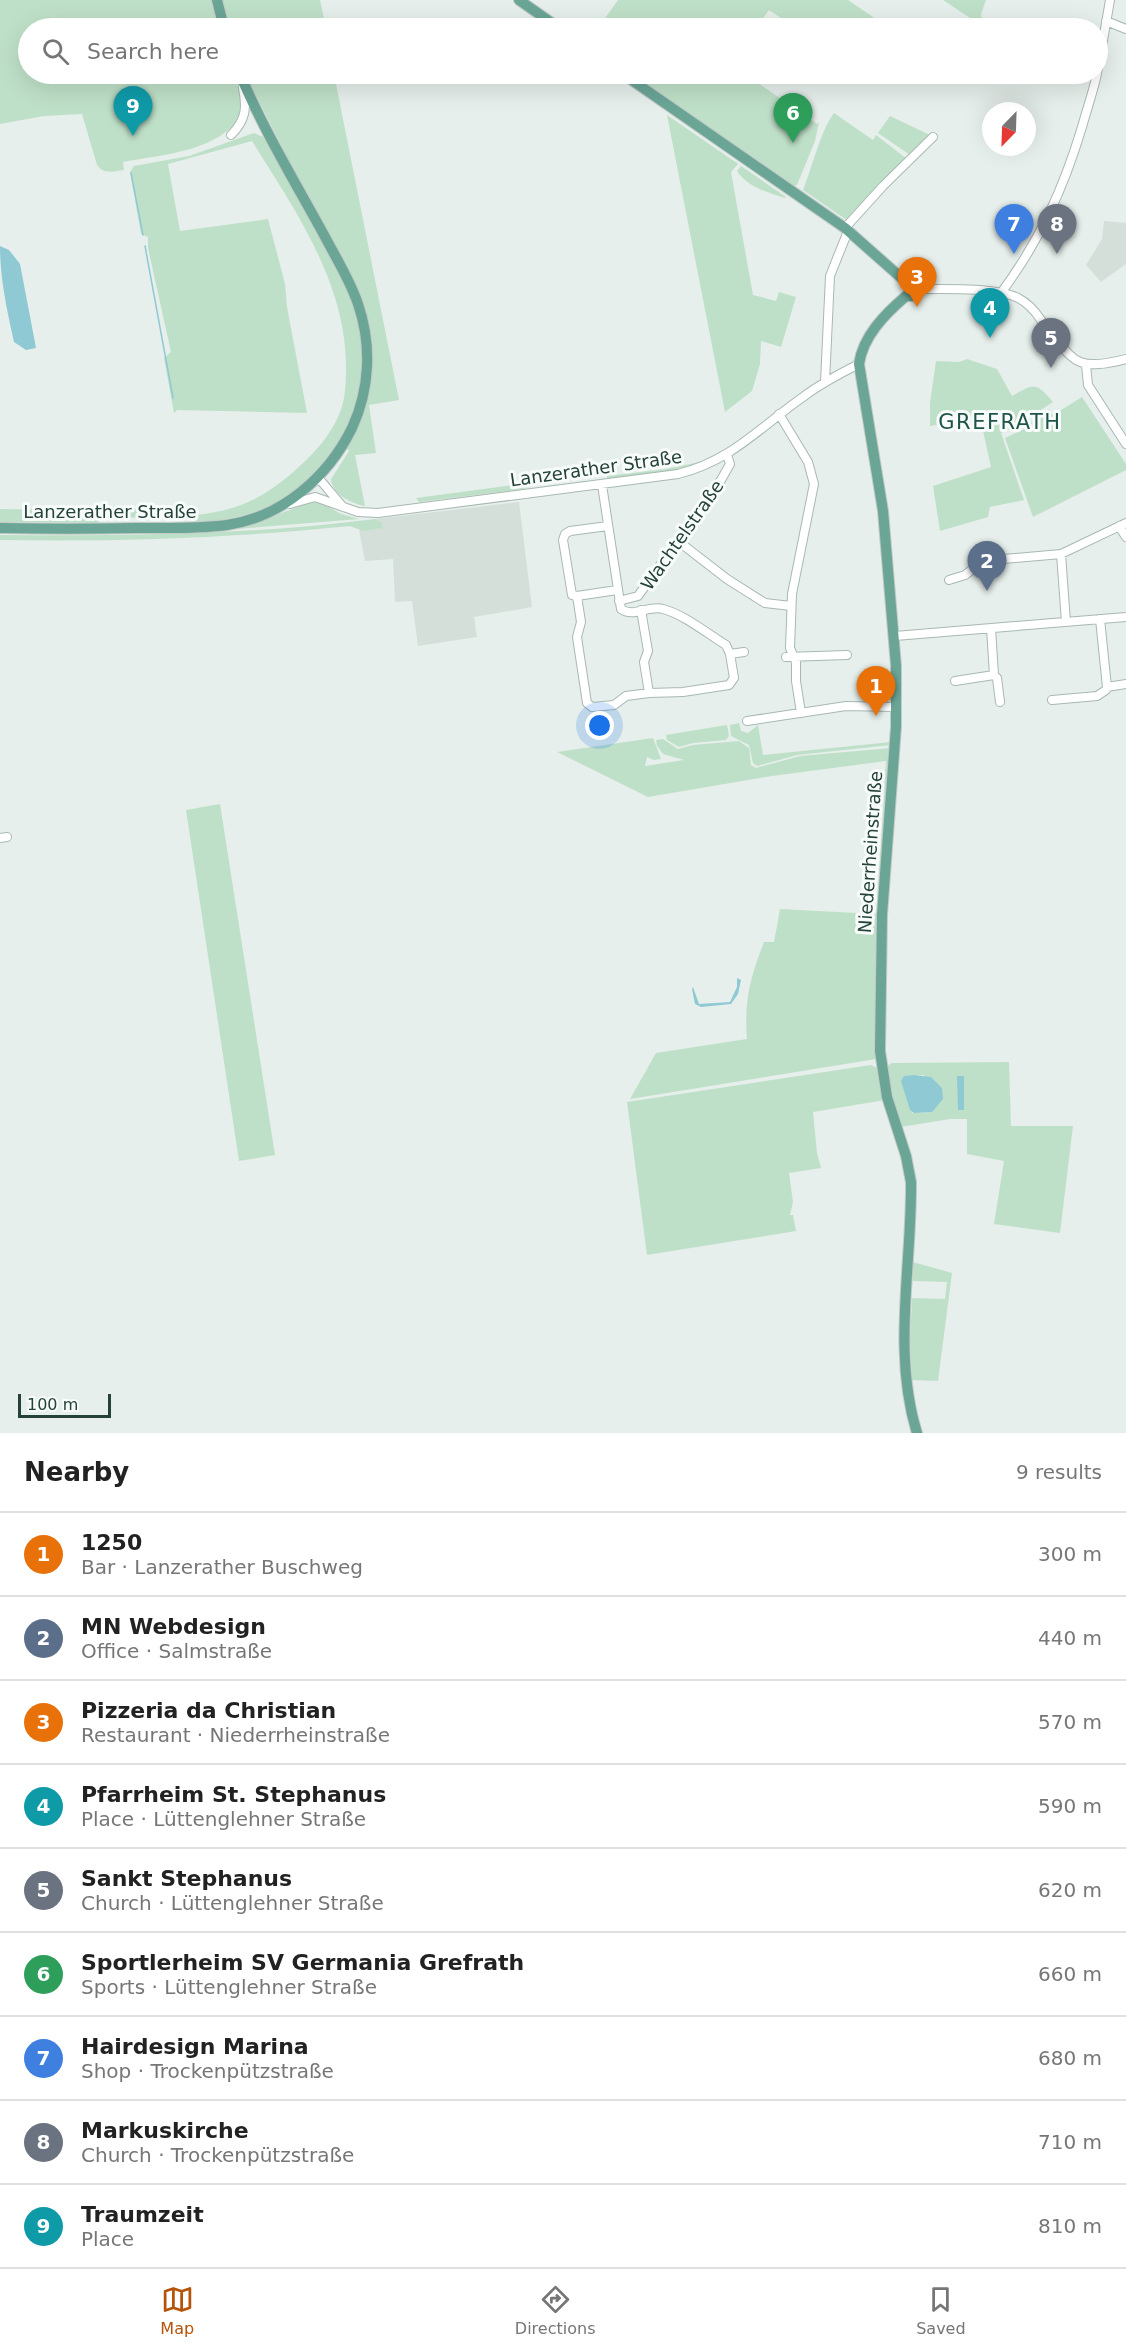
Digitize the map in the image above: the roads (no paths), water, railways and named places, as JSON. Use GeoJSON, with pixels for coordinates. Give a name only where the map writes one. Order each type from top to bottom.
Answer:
{"type":"FeatureCollection","features":[{"type":"Feature","properties":{"kind":"main road"},"geometry":{"type":"LineString","coordinates":[[217,0],[222,18]]}},
{"type":"Feature","properties":{"kind":"main road"},"geometry":{"type":"LineString","coordinates":[[519,0],[545,18]]}},
{"type":"Feature","properties":{"kind":"main road","name":"Lanzerather Straße"},"geometry":{"type":"LineString","coordinates":[[0,528],[215,526],[245,521],[275,509],[315,480],[342,445],[359,410],[367,371],[366,334],[361,313],[348,282],[245,84]]}},
{"type":"Feature","properties":{"kind":"main road"},"geometry":{"type":"LineString","coordinates":[[638,84],[846,230],[906,282],[914,282],[917,289],[914,296],[906,296],[901,289],[906,282]]}},
{"type":"Feature","properties":{"kind":"main road","name":"Niederrheinstraße"},"geometry":{"type":"LineString","coordinates":[[906,296],[864,343],[859,364],[881,500],[895,636],[896,707],[883,877],[880,1051],[887,1097],[906,1156],[910,1182],[905,1365],[907,1398],[915,1428]]}},
{"type":"Feature","properties":{"kind":"street"},"geometry":{"type":"LineString","coordinates":[[1107,18],[1110,0]]}},
{"type":"Feature","properties":{"kind":"street"},"geometry":{"type":"LineString","coordinates":[[1108,22],[1126,30]]}},
{"type":"Feature","properties":{"kind":"street"},"geometry":{"type":"LineString","coordinates":[[231,135],[240,127],[245,115],[242,84]]}},
{"type":"Feature","properties":{"kind":"street"},"geometry":{"type":"LineString","coordinates":[[1000,293],[1030,251],[1052,210],[1073,157],[1093,84]]}},
{"type":"Feature","properties":{"kind":"street"},"geometry":{"type":"LineString","coordinates":[[825,382],[830,276],[846,230],[883,186],[933,137]]}},
{"type":"Feature","properties":{"kind":"street"},"geometry":{"type":"LineString","coordinates":[[917,289],[1000,293],[1013,296],[1026,303],[1072,358],[1086,365],[1126,358]]}},
{"type":"Feature","properties":{"kind":"street","name":"Lanzerather Straße"},"geometry":{"type":"LineString","coordinates":[[328,501],[358,512],[378,513],[678,474],[705,466],[727,455],[779,414],[825,382],[859,364]]}},
{"type":"Feature","properties":{"kind":"street"},"geometry":{"type":"LineString","coordinates":[[1086,365],[1088,385],[1126,444]]}},
{"type":"Feature","properties":{"kind":"street"},"geometry":{"type":"LineString","coordinates":[[779,414],[808,462],[814,484],[794,577],[791,606],[790,656],[801,713]]}},
{"type":"Feature","properties":{"kind":"street","name":"Wachtelstraße"},"geometry":{"type":"LineString","coordinates":[[619,601],[638,596],[678,542],[729,466],[730,461],[727,455]]}},
{"type":"Feature","properties":{"kind":"street"},"geometry":{"type":"LineString","coordinates":[[328,501],[317,491],[315,480],[321,481],[343,508]]}},
{"type":"Feature","properties":{"kind":"street","name":"Wachtelstraße"},"geometry":{"type":"LineString","coordinates":[[602,485],[617,590],[623,611],[660,608],[671,612],[726,645],[730,654]]}},
{"type":"Feature","properties":{"kind":"street"},"geometry":{"type":"LineString","coordinates":[[275,509],[309,497],[328,501]]}},
{"type":"Feature","properties":{"kind":"street"},"geometry":{"type":"LineString","coordinates":[[949,580],[965,575],[978,565],[992,560],[1061,554],[1123,525],[1126,537]]}},
{"type":"Feature","properties":{"kind":"street"},"geometry":{"type":"LineString","coordinates":[[608,526],[570,531],[564,535],[563,540],[572,595],[617,590]]}},
{"type":"Feature","properties":{"kind":"street"},"geometry":{"type":"LineString","coordinates":[[678,542],[727,579],[765,603],[791,606]]}},
{"type":"Feature","properties":{"kind":"street"},"geometry":{"type":"LineString","coordinates":[[1061,554],[1066,621]]}},
{"type":"Feature","properties":{"kind":"street"},"geometry":{"type":"LineString","coordinates":[[577,596],[581,622],[577,637],[589,706],[595,708],[614,705],[626,696],[683,692],[729,685],[734,678],[730,654],[744,652]]}},
{"type":"Feature","properties":{"kind":"street"},"geometry":{"type":"LineString","coordinates":[[641,610],[648,651],[644,662],[649,693]]}},
{"type":"Feature","properties":{"kind":"street"},"geometry":{"type":"LineString","coordinates":[[895,636],[1126,617]]}},
{"type":"Feature","properties":{"kind":"street"},"geometry":{"type":"LineString","coordinates":[[1052,700],[1097,696],[1106,690],[1100,619]]}},
{"type":"Feature","properties":{"kind":"street"},"geometry":{"type":"LineString","coordinates":[[991,628],[994,675],[997,678],[1000,702]]}},
{"type":"Feature","properties":{"kind":"street"},"geometry":{"type":"LineString","coordinates":[[790,656],[847,655]]}},
{"type":"Feature","properties":{"kind":"street"},"geometry":{"type":"LineString","coordinates":[[955,681],[994,675]]}},
{"type":"Feature","properties":{"kind":"street"},"geometry":{"type":"LineString","coordinates":[[1107,687],[1126,684]]}},
{"type":"Feature","properties":{"kind":"street"},"geometry":{"type":"LineString","coordinates":[[747,721],[846,706],[896,707]]}},
{"type":"Feature","properties":{"kind":"water"},"geometry":{"type":"Polygon","coordinates":[[[0,246],[9,250],[20,264],[36,348],[26,350],[14,342],[6,306],[0,246]]]}},
{"type":"Feature","properties":{"kind":"water"},"geometry":{"type":"Polygon","coordinates":[[[737,978],[741,980],[738,994],[731,1004],[701,1007],[695,1004],[693,987],[699,1004],[730,1002],[737,987],[737,978]]]}},
{"type":"Feature","properties":{"kind":"water"},"geometry":{"type":"Polygon","coordinates":[[[904,1076],[931,1077],[942,1088],[943,1099],[932,1112],[914,1113],[910,1110],[901,1081],[904,1076]]]}},
{"type":"Feature","properties":{"kind":"water"},"geometry":{"type":"Polygon","coordinates":[[[957,1076],[964,1076],[964,1110],[958,1110],[957,1076]]]}},
{"type":"Feature","properties":{"kind":"waterway"},"geometry":{"type":"LineString","coordinates":[[131,173],[143,235]]}},
{"type":"Feature","properties":{"kind":"waterway"},"geometry":{"type":"LineString","coordinates":[[145,246],[173,398]]}},
{"type":"Feature","properties":{"kind":"place","name":"Traumzeit"},"geometry":{"type":"Point","coordinates":[133,136]}},
{"type":"Feature","properties":{"kind":"place","name":"Sportlerheim SV Germania Grefrath"},"geometry":{"type":"Point","coordinates":[793,143]}},
{"type":"Feature","properties":{"kind":"place","name":"Hairdesign Marina"},"geometry":{"type":"Point","coordinates":[1014,254]}},
{"type":"Feature","properties":{"kind":"place","name":"Markuskirche"},"geometry":{"type":"Point","coordinates":[1057,254]}},
{"type":"Feature","properties":{"kind":"place","name":"Pizzeria da Christian"},"geometry":{"type":"Point","coordinates":[917,307]}},
{"type":"Feature","properties":{"kind":"place","name":"Pfarrheim St. Stephanus"},"geometry":{"type":"Point","coordinates":[990,338]}},
{"type":"Feature","properties":{"kind":"place","name":"Sankt Stephanus"},"geometry":{"type":"Point","coordinates":[1051,368]}},
{"type":"Feature","properties":{"kind":"place","name":"MN Webdesign"},"geometry":{"type":"Point","coordinates":[987,591]}},
{"type":"Feature","properties":{"kind":"place","name":"1250"},"geometry":{"type":"Point","coordinates":[876,716]}},
{"type":"Feature","properties":{"kind":"district","name":"GREFRATH"},"geometry":{"type":"Point","coordinates":[1000,422]}}]}
